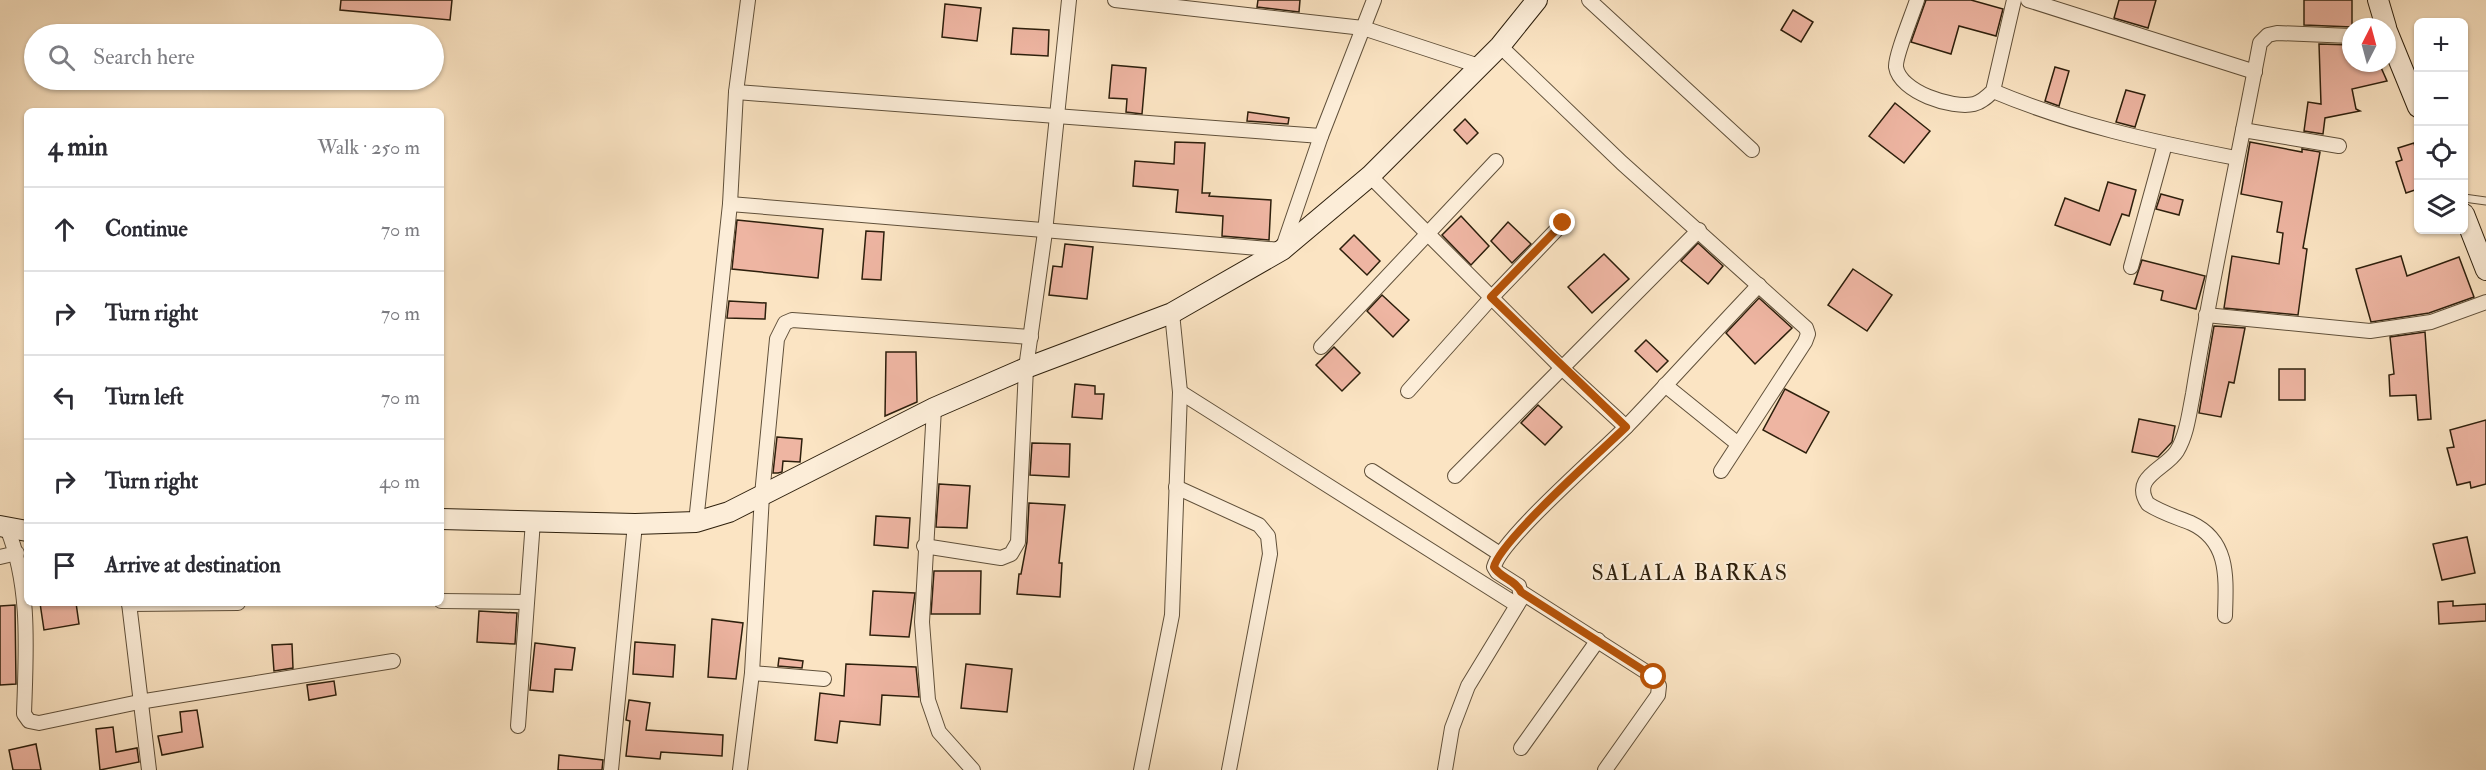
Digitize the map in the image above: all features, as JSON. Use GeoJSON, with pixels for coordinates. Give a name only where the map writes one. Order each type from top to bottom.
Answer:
{"type":"FeatureCollection","features":[{"type":"Feature","properties":{"kind":"street"},"geometry":{"type":"LineString","coordinates":[[696,522],[730,204],[736,92],[748,0]]}},
{"type":"Feature","properties":{"kind":"street"},"geometry":{"type":"LineString","coordinates":[[924,546],[1001,558],[1015,549],[1018,542],[1026,368],[1045,232],[1069,0]]}},
{"type":"Feature","properties":{"kind":"street"},"geometry":{"type":"LineString","coordinates":[[1115,0],[1363,28],[1479,66]]}},
{"type":"Feature","properties":{"kind":"street"},"geometry":{"type":"LineString","coordinates":[[1282,250],[1321,136],[1374,0]]}},
{"type":"Feature","properties":{"kind":"street"},"geometry":{"type":"LineString","coordinates":[[444,519],[634,524],[696,522],[729,512],[934,408],[1026,368],[1172,313],[1282,250],[1370,176],[1500,46],[1537,0]]}},
{"type":"Feature","properties":{"kind":"street"},"geometry":{"type":"LineString","coordinates":[[1589,0],[1752,150]]}},
{"type":"Feature","properties":{"kind":"street"},"geometry":{"type":"LineString","coordinates":[[1917,0],[1896,65],[1901,81],[1912,91],[1964,104],[1975,104],[1993,91],[2014,0]]}},
{"type":"Feature","properties":{"kind":"street"},"geometry":{"type":"LineString","coordinates":[[2028,0],[2255,72]]}},
{"type":"Feature","properties":{"kind":"street"},"geometry":{"type":"LineString","coordinates":[[2378,0],[2383,18]]}},
{"type":"Feature","properties":{"kind":"street"},"geometry":{"type":"LineString","coordinates":[[2225,616],[2224,565],[2215,541],[2191,523],[2148,504],[2144,492],[2147,479],[2153,470],[2170,459],[2177,451],[2187,425],[2236,158],[2260,43],[2268,35],[2342,36]]}},
{"type":"Feature","properties":{"kind":"street"},"geometry":{"type":"LineString","coordinates":[[1500,46],[1623,163],[1700,230],[1806,328],[1808,334],[1721,471]]}},
{"type":"Feature","properties":{"kind":"street"},"geometry":{"type":"LineString","coordinates":[[2396,54],[2414,97]]}},
{"type":"Feature","properties":{"kind":"street"},"geometry":{"type":"LineString","coordinates":[[1993,91],[2037,110],[2164,144],[2236,158]]}},
{"type":"Feature","properties":{"kind":"street"},"geometry":{"type":"LineString","coordinates":[[736,92],[1321,136]]}},
{"type":"Feature","properties":{"kind":"street"},"geometry":{"type":"LineString","coordinates":[[2243,130],[2339,146]]}},
{"type":"Feature","properties":{"kind":"street"},"geometry":{"type":"LineString","coordinates":[[2131,267],[2164,144]]}},
{"type":"Feature","properties":{"kind":"street"},"geometry":{"type":"LineString","coordinates":[[1321,347],[1496,161]]}},
{"type":"Feature","properties":{"kind":"street"},"geometry":{"type":"LineString","coordinates":[[1370,176],[1427,236],[1626,427]]}},
{"type":"Feature","properties":{"kind":"street"},"geometry":{"type":"LineString","coordinates":[[730,204],[1282,250]]}},
{"type":"Feature","properties":{"kind":"street"},"geometry":{"type":"LineString","coordinates":[[1408,392],[1491,297],[1563,223]]}},
{"type":"Feature","properties":{"kind":"street"},"geometry":{"type":"LineString","coordinates":[[2468,226],[2486,270]]}},
{"type":"Feature","properties":{"kind":"street"},"geometry":{"type":"LineString","coordinates":[[1455,476],[1700,230]]}},
{"type":"Feature","properties":{"kind":"street"},"geometry":{"type":"LineString","coordinates":[[1445,770],[1452,728],[1468,687],[1519,598],[1519,586],[1497,572],[1494,567],[1500,554],[1524,526],[1626,427],[1759,285]]}},
{"type":"Feature","properties":{"kind":"street"},"geometry":{"type":"LineString","coordinates":[[2206,315],[2370,330],[2431,322],[2486,303]]}},
{"type":"Feature","properties":{"kind":"street"},"geometry":{"type":"LineString","coordinates":[[1141,770],[1172,615],[1180,392],[1172,313]]}},
{"type":"Feature","properties":{"kind":"street"},"geometry":{"type":"LineString","coordinates":[[740,770],[752,673],[762,495],[777,339],[785,323],[792,321],[1031,337]]}},
{"type":"Feature","properties":{"kind":"street"},"geometry":{"type":"LineString","coordinates":[[1665,385],[1738,444]]}},
{"type":"Feature","properties":{"kind":"street"},"geometry":{"type":"LineString","coordinates":[[1180,392],[1519,598],[1598,640],[1654,677],[1659,686],[1658,695],[1605,770]]}},
{"type":"Feature","properties":{"kind":"street"},"geometry":{"type":"LineString","coordinates":[[934,408],[924,546],[922,622],[928,700],[939,732],[972,770]]}},
{"type":"Feature","properties":{"kind":"street"},"geometry":{"type":"LineString","coordinates":[[1372,471],[1500,554]]}},
{"type":"Feature","properties":{"kind":"street"},"geometry":{"type":"LineString","coordinates":[[1176,487],[1259,525],[1268,536],[1270,554],[1261,613],[1229,770]]}},
{"type":"Feature","properties":{"kind":"street"},"geometry":{"type":"LineString","coordinates":[[518,726],[533,521]]}},
{"type":"Feature","properties":{"kind":"street"},"geometry":{"type":"LineString","coordinates":[[610,770],[634,524]]}},
{"type":"Feature","properties":{"kind":"street"},"geometry":{"type":"LineString","coordinates":[[4,527],[24,530]]}},
{"type":"Feature","properties":{"kind":"street"},"geometry":{"type":"LineString","coordinates":[[4,527],[17,553],[24,598]]}},
{"type":"Feature","properties":{"kind":"street"},"geometry":{"type":"LineString","coordinates":[[0,557],[17,553]]}},
{"type":"Feature","properties":{"kind":"street"},"geometry":{"type":"LineString","coordinates":[[444,601],[526,602]]}},
{"type":"Feature","properties":{"kind":"street"},"geometry":{"type":"LineString","coordinates":[[24,606],[24,714],[29,721],[39,723],[140,702],[393,661]]}},
{"type":"Feature","properties":{"kind":"street"},"geometry":{"type":"LineString","coordinates":[[129,606],[149,770]]}},
{"type":"Feature","properties":{"kind":"street"},"geometry":{"type":"LineString","coordinates":[[1521,748],[1598,640]]}},
{"type":"Feature","properties":{"kind":"street"},"geometry":{"type":"LineString","coordinates":[[752,673],[824,679]]}},
{"type":"Feature","properties":{"kind":"lane"},"geometry":{"type":"LineString","coordinates":[[2468,199],[2486,201]]}},
{"type":"Feature","properties":{"kind":"building"},"geometry":{"type":"Polygon","coordinates":[[[341,0],[452,0],[450,20],[340,10],[341,0]]]}},
{"type":"Feature","properties":{"kind":"building"},"geometry":{"type":"Polygon","coordinates":[[[1258,0],[1300,0],[1299,12],[1257,7],[1258,0]]]}},
{"type":"Feature","properties":{"kind":"building"},"geometry":{"type":"Polygon","coordinates":[[[1926,0],[1971,0],[2003,9],[1996,36],[1959,26],[1951,54],[1911,42],[1926,0]]]}},
{"type":"Feature","properties":{"kind":"building"},"geometry":{"type":"Polygon","coordinates":[[[2119,0],[2156,0],[2148,28],[2114,18],[2119,0]]]}},
{"type":"Feature","properties":{"kind":"building"},"geometry":{"type":"Polygon","coordinates":[[[2304,0],[2352,0],[2352,18],[2342,18],[2342,27],[2304,25],[2304,0]]]}},
{"type":"Feature","properties":{"kind":"building"},"geometry":{"type":"Polygon","coordinates":[[[945,4],[981,8],[977,41],[942,37],[945,4]]]}},
{"type":"Feature","properties":{"kind":"building"},"geometry":{"type":"Polygon","coordinates":[[[1793,10],[1813,22],[1801,42],[1781,30],[1793,10]]]}},
{"type":"Feature","properties":{"kind":"building"},"geometry":{"type":"Polygon","coordinates":[[[1013,28],[1049,30],[1048,56],[1011,54],[1013,28]]]}},
{"type":"Feature","properties":{"kind":"building"},"geometry":{"type":"Polygon","coordinates":[[[2319,44],[2342,45],[2342,72],[2383,72],[2387,81],[2352,89],[2356,109],[2360,111],[2325,118],[2323,134],[2304,131],[2308,102],[2321,104],[2319,44]]]}},
{"type":"Feature","properties":{"kind":"building"},"geometry":{"type":"Polygon","coordinates":[[[1112,65],[1146,68],[1142,114],[1126,112],[1127,99],[1109,98],[1112,65]]]}},
{"type":"Feature","properties":{"kind":"building"},"geometry":{"type":"Polygon","coordinates":[[[2055,67],[2069,71],[2059,106],[2045,101],[2055,67]]]}},
{"type":"Feature","properties":{"kind":"building"},"geometry":{"type":"Polygon","coordinates":[[[2126,90],[2145,95],[2135,127],[2116,122],[2126,90]]]}},
{"type":"Feature","properties":{"kind":"building"},"geometry":{"type":"Polygon","coordinates":[[[1895,103],[1930,131],[1904,163],[1869,136],[1895,103]]]}},
{"type":"Feature","properties":{"kind":"building"},"geometry":{"type":"Polygon","coordinates":[[[1248,112],[1289,118],[1288,124],[1247,121],[1248,112]]]}},
{"type":"Feature","properties":{"kind":"building"},"geometry":{"type":"Polygon","coordinates":[[[1465,119],[1478,133],[1467,144],[1454,130],[1465,119]]]}},
{"type":"Feature","properties":{"kind":"building"},"geometry":{"type":"Polygon","coordinates":[[[1175,142],[1205,143],[1202,193],[1210,193],[1209,196],[1271,200],[1269,240],[1222,236],[1223,216],[1176,212],[1178,190],[1133,186],[1135,161],[1174,164],[1175,142]]]}},
{"type":"Feature","properties":{"kind":"building"},"geometry":{"type":"Polygon","coordinates":[[[2250,142],[2302,152],[2302,149],[2320,152],[2303,248],[2307,249],[2298,315],[2224,308],[2232,256],[2279,264],[2283,233],[2277,232],[2282,202],[2241,194],[2250,142]]]}},
{"type":"Feature","properties":{"kind":"building"},"geometry":{"type":"Polygon","coordinates":[[[2414,143],[2414,190],[2406,193],[2396,162],[2402,160],[2398,148],[2414,143]]]}},
{"type":"Feature","properties":{"kind":"building"},"geometry":{"type":"Polygon","coordinates":[[[2108,182],[2136,190],[2129,216],[2122,214],[2110,245],[2055,225],[2065,198],[2099,211],[2108,182]]]}},
{"type":"Feature","properties":{"kind":"building"},"geometry":{"type":"Polygon","coordinates":[[[2161,194],[2183,200],[2179,215],[2156,209],[2161,194]]]}},
{"type":"Feature","properties":{"kind":"building"},"geometry":{"type":"Polygon","coordinates":[[[1461,216],[1489,246],[1471,265],[1442,235],[1461,216]]]}},
{"type":"Feature","properties":{"kind":"building"},"geometry":{"type":"Polygon","coordinates":[[[737,220],[823,229],[818,278],[732,269],[737,220]]]}},
{"type":"Feature","properties":{"kind":"building"},"geometry":{"type":"Polygon","coordinates":[[[1508,222],[1531,244],[1512,263],[1491,241],[1508,222]]]}},
{"type":"Feature","properties":{"kind":"building"},"geometry":{"type":"Polygon","coordinates":[[[866,231],[884,232],[881,280],[862,279],[866,231]]]}},
{"type":"Feature","properties":{"kind":"building"},"geometry":{"type":"Polygon","coordinates":[[[1354,235],[1380,261],[1367,275],[1340,249],[1354,235]]]}},
{"type":"Feature","properties":{"kind":"building"},"geometry":{"type":"Polygon","coordinates":[[[1698,243],[1723,266],[1708,284],[1681,261],[1698,243]]]}},
{"type":"Feature","properties":{"kind":"building"},"geometry":{"type":"Polygon","coordinates":[[[1065,244],[1093,247],[1087,299],[1049,295],[1053,266],[1062,267],[1065,244]]]}},
{"type":"Feature","properties":{"kind":"building"},"geometry":{"type":"Polygon","coordinates":[[[1604,254],[1629,279],[1592,313],[1568,287],[1604,254]]]}},
{"type":"Feature","properties":{"kind":"building"},"geometry":{"type":"Polygon","coordinates":[[[2401,256],[2407,276],[2459,257],[2474,297],[2429,313],[2371,322],[2356,269],[2401,256]]]}},
{"type":"Feature","properties":{"kind":"building"},"geometry":{"type":"Polygon","coordinates":[[[2142,260],[2205,276],[2196,309],[2161,300],[2163,291],[2134,284],[2142,260]]]}},
{"type":"Feature","properties":{"kind":"building"},"geometry":{"type":"Polygon","coordinates":[[[1853,269],[1892,295],[1867,331],[1828,305],[1853,269]]]}},
{"type":"Feature","properties":{"kind":"building"},"geometry":{"type":"Polygon","coordinates":[[[1382,295],[1409,320],[1393,337],[1367,311],[1382,295]]]}},
{"type":"Feature","properties":{"kind":"building"},"geometry":{"type":"Polygon","coordinates":[[[1759,298],[1792,328],[1755,364],[1726,333],[1759,298]]]}},
{"type":"Feature","properties":{"kind":"building"},"geometry":{"type":"Polygon","coordinates":[[[729,301],[766,303],[765,319],[727,318],[729,301]]]}},
{"type":"Feature","properties":{"kind":"building"},"geometry":{"type":"Polygon","coordinates":[[[2214,326],[2245,328],[2234,383],[2229,382],[2221,417],[2199,413],[2214,326]]]}},
{"type":"Feature","properties":{"kind":"building"},"geometry":{"type":"Polygon","coordinates":[[[2425,332],[2431,419],[2418,420],[2416,395],[2390,396],[2389,375],[2394,374],[2390,337],[2425,332]]]}},
{"type":"Feature","properties":{"kind":"building"},"geometry":{"type":"Polygon","coordinates":[[[1646,340],[1668,361],[1657,372],[1635,351],[1646,340]]]}},
{"type":"Feature","properties":{"kind":"building"},"geometry":{"type":"Polygon","coordinates":[[[1334,347],[1360,373],[1342,391],[1316,365],[1334,347]]]}},
{"type":"Feature","properties":{"kind":"building"},"geometry":{"type":"Polygon","coordinates":[[[886,352],[916,352],[917,402],[885,416],[886,352]]]}},
{"type":"Feature","properties":{"kind":"building"},"geometry":{"type":"Polygon","coordinates":[[[2279,369],[2305,369],[2305,400],[2279,400],[2279,369]]]}},
{"type":"Feature","properties":{"kind":"building"},"geometry":{"type":"Polygon","coordinates":[[[1075,384],[1095,386],[1095,394],[1104,394],[1102,419],[1072,417],[1075,384]]]}},
{"type":"Feature","properties":{"kind":"building"},"geometry":{"type":"Polygon","coordinates":[[[1785,389],[1829,412],[1806,453],[1763,430],[1785,389]]]}},
{"type":"Feature","properties":{"kind":"building"},"geometry":{"type":"Polygon","coordinates":[[[1538,405],[1562,427],[1545,445],[1521,423],[1538,405]]]}},
{"type":"Feature","properties":{"kind":"building"},"geometry":{"type":"Polygon","coordinates":[[[2139,419],[2175,426],[2172,442],[2158,457],[2132,452],[2139,419]]]}},
{"type":"Feature","properties":{"kind":"building"},"geometry":{"type":"Polygon","coordinates":[[[2486,420],[2486,484],[2471,488],[2470,482],[2457,485],[2447,448],[2454,447],[2450,430],[2486,420]]]}},
{"type":"Feature","properties":{"kind":"building"},"geometry":{"type":"Polygon","coordinates":[[[777,437],[802,439],[800,462],[783,461],[782,472],[773,473],[777,437]]]}},
{"type":"Feature","properties":{"kind":"building"},"geometry":{"type":"Polygon","coordinates":[[[1032,443],[1070,444],[1069,477],[1030,475],[1032,443]]]}},
{"type":"Feature","properties":{"kind":"building"},"geometry":{"type":"Polygon","coordinates":[[[939,484],[970,486],[967,528],[936,527],[939,484]]]}},
{"type":"Feature","properties":{"kind":"building"},"geometry":{"type":"Polygon","coordinates":[[[1029,503],[1065,505],[1059,563],[1062,563],[1060,597],[1017,594],[1019,574],[1021,574],[1027,542],[1029,503]]]}},
{"type":"Feature","properties":{"kind":"building"},"geometry":{"type":"Polygon","coordinates":[[[876,516],[910,518],[908,548],[874,545],[876,516]]]}},
{"type":"Feature","properties":{"kind":"building"},"geometry":{"type":"Polygon","coordinates":[[[2467,537],[2475,573],[2442,580],[2433,544],[2467,537]]]}},
{"type":"Feature","properties":{"kind":"building"},"geometry":{"type":"Polygon","coordinates":[[[934,571],[981,571],[980,614],[931,614],[934,571]]]}},
{"type":"Feature","properties":{"kind":"building"},"geometry":{"type":"Polygon","coordinates":[[[873,591],[915,593],[909,637],[870,635],[873,591]]]}},
{"type":"Feature","properties":{"kind":"building"},"geometry":{"type":"Polygon","coordinates":[[[2453,601],[2453,606],[2486,604],[2486,621],[2439,624],[2438,602],[2453,601]]]}},
{"type":"Feature","properties":{"kind":"building"},"geometry":{"type":"Polygon","coordinates":[[[15,605],[16,684],[0,685],[0,606],[15,605]]]}},
{"type":"Feature","properties":{"kind":"building"},"geometry":{"type":"Polygon","coordinates":[[[40,606],[76,606],[79,624],[44,630],[40,606]]]}},
{"type":"Feature","properties":{"kind":"building"},"geometry":{"type":"Polygon","coordinates":[[[479,611],[517,613],[515,644],[477,642],[479,611]]]}},
{"type":"Feature","properties":{"kind":"building"},"geometry":{"type":"Polygon","coordinates":[[[712,619],[743,623],[736,679],[708,677],[712,619]]]}},
{"type":"Feature","properties":{"kind":"building"},"geometry":{"type":"Polygon","coordinates":[[[635,642],[675,645],[673,677],[633,674],[635,642]]]}},
{"type":"Feature","properties":{"kind":"building"},"geometry":{"type":"Polygon","coordinates":[[[535,643],[575,648],[572,670],[555,669],[553,692],[530,690],[535,643]]]}},
{"type":"Feature","properties":{"kind":"building"},"geometry":{"type":"Polygon","coordinates":[[[292,644],[293,668],[274,671],[272,645],[292,644]]]}},
{"type":"Feature","properties":{"kind":"building"},"geometry":{"type":"Polygon","coordinates":[[[779,658],[803,661],[802,668],[778,666],[779,658]]]}},
{"type":"Feature","properties":{"kind":"building"},"geometry":{"type":"Polygon","coordinates":[[[846,664],[916,667],[919,697],[882,695],[880,725],[840,721],[837,743],[815,740],[820,693],[844,696],[846,664]]]}},
{"type":"Feature","properties":{"kind":"building"},"geometry":{"type":"Polygon","coordinates":[[[966,664],[1012,669],[1007,712],[961,708],[966,664]]]}},
{"type":"Feature","properties":{"kind":"building"},"geometry":{"type":"Polygon","coordinates":[[[334,681],[336,695],[309,700],[307,685],[334,681]]]}},
{"type":"Feature","properties":{"kind":"building"},"geometry":{"type":"Polygon","coordinates":[[[629,700],[650,703],[646,730],[723,735],[722,756],[661,752],[660,759],[626,756],[630,721],[626,720],[629,700]]]}},
{"type":"Feature","properties":{"kind":"building"},"geometry":{"type":"Polygon","coordinates":[[[197,710],[203,747],[162,755],[158,736],[182,732],[180,712],[197,710]]]}},
{"type":"Feature","properties":{"kind":"building"},"geometry":{"type":"Polygon","coordinates":[[[113,727],[116,752],[137,748],[139,762],[100,770],[96,729],[113,727]]]}},
{"type":"Feature","properties":{"kind":"building"},"geometry":{"type":"Polygon","coordinates":[[[36,744],[41,770],[13,770],[9,750],[36,744]]]}},
{"type":"Feature","properties":{"kind":"building"},"geometry":{"type":"Polygon","coordinates":[[[559,755],[603,760],[602,770],[558,770],[559,755]]]}},
{"type":"Feature","properties":{"kind":"district","name":"SALALA BARKAS"},"geometry":{"type":"Point","coordinates":[1690,573]}},
{"type":"Feature","properties":{"kind":"route"},"geometry":{"type":"LineString","coordinates":[[1563,223],[1491,297],[1562,368],[1626,427],[1524,526],[1496,559],[1494,567],[1497,572],[1519,586],[1521,592],[1654,677]]}}]}
